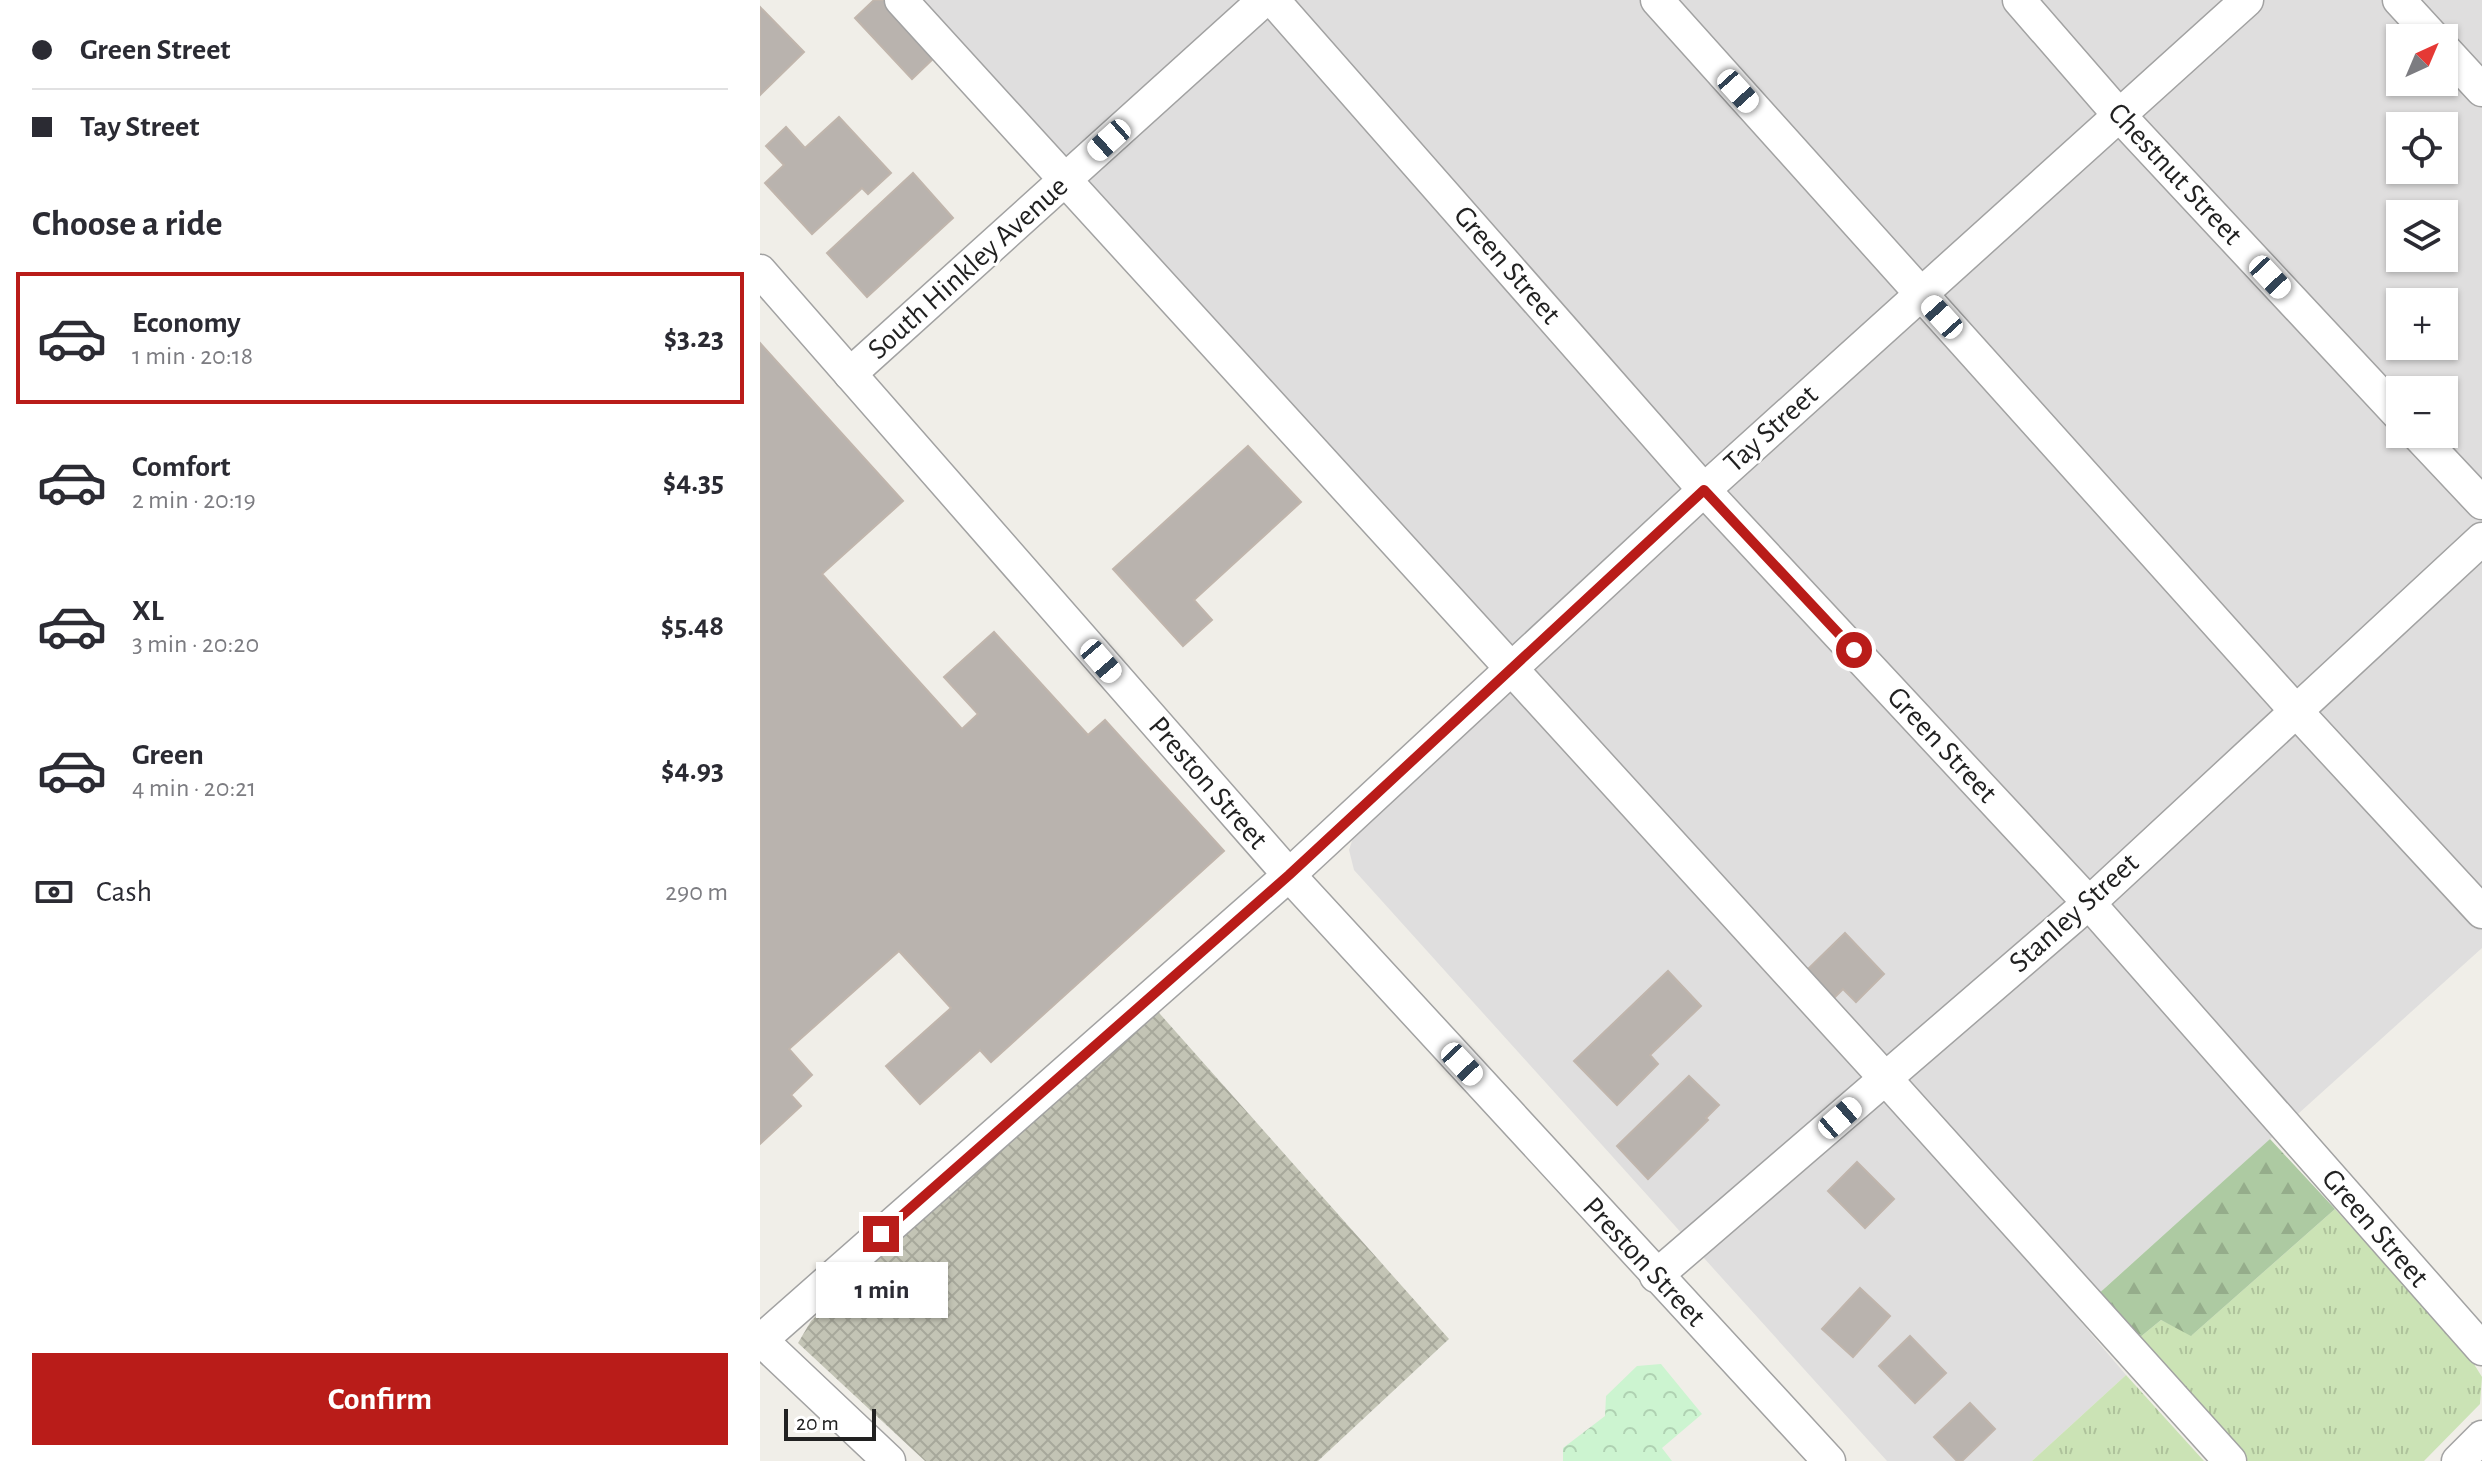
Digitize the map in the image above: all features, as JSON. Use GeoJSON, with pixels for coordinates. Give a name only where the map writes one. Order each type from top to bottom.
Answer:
{"type":"FeatureCollection","features":[{"type":"Feature","properties":{"kind":"street"},"geometry":{"type":"LineString","coordinates":[[901,0],[1885,1078],[2230,1461]]}},
{"type":"Feature","properties":{"kind":"street","name":"South Hinkley Avenue"},"geometry":{"type":"LineString","coordinates":[[850,374],[1264,0]]}},
{"type":"Feature","properties":{"kind":"street","name":"Green Street"},"geometry":{"type":"LineString","coordinates":[[1273,0],[1704,490],[2089,903],[2482,1349]]}},
{"type":"Feature","properties":{"kind":"street"},"geometry":{"type":"LineString","coordinates":[[1657,0],[2296,711],[2482,912]]}},
{"type":"Feature","properties":{"kind":"street","name":"Chestnut Street"},"geometry":{"type":"LineString","coordinates":[[2019,0],[2119,115],[2386,401]]}},
{"type":"Feature","properties":{"kind":"street","name":"Tay Street"},"geometry":{"type":"LineString","coordinates":[[760,1340],[1289,875],[1704,490],[2247,0]]}},
{"type":"Feature","properties":{"kind":"street"},"geometry":{"type":"LineString","coordinates":[[2399,0],[2421,24]]}},
{"type":"Feature","properties":{"kind":"street"},"geometry":{"type":"LineString","coordinates":[[2458,64],[2482,90]]}},
{"type":"Feature","properties":{"kind":"street","name":"Preston Street"},"geometry":{"type":"LineString","coordinates":[[760,271],[1289,875],[1829,1461]]}},
{"type":"Feature","properties":{"kind":"street"},"geometry":{"type":"LineString","coordinates":[[2430,448],[2482,503]]}},
{"type":"Feature","properties":{"kind":"street","name":"Stanley Street"},"geometry":{"type":"LineString","coordinates":[[1656,1276],[2089,903],[2482,539]]}},
{"type":"Feature","properties":{"kind":"street"},"geometry":{"type":"LineString","coordinates":[[760,1340],[889,1461]]}},
{"type":"Feature","properties":{"kind":"street"},"geometry":{"type":"LineString","coordinates":[[2458,1461],[2482,1437]]}},
{"type":"Feature","properties":{"kind":"shaded area"},"geometry":{"type":"Polygon","coordinates":[[[917,0],[2482,0],[2482,948],[2075,1315],[2126,1375],[2032,1461],[1887,1461],[1354,870],[1349,850],[1355,832],[1525,675],[917,0]]]}},
{"type":"Feature","properties":{"kind":"shaded area"},"geometry":{"type":"Polygon","coordinates":[[[1154,1004],[1449,1339],[1318,1461],[925,1461],[798,1343],[811,1321],[916,1220],[1154,1004]]]}},
{"type":"Feature","properties":{"kind":"green space"},"geometry":{"type":"Polygon","coordinates":[[[2270,1139],[2335,1209],[2191,1336],[2161,1320],[2133,1343],[2095,1297],[2270,1139]]]}},
{"type":"Feature","properties":{"kind":"green space"},"geometry":{"type":"Polygon","coordinates":[[[2335,1209],[2469,1356],[2482,1377],[2480,1404],[2424,1461],[2238,1461],[2133,1343],[2161,1320],[2192,1335],[2335,1209]]]}},
{"type":"Feature","properties":{"kind":"green space"},"geometry":{"type":"Polygon","coordinates":[[[1661,1364],[1702,1414],[1662,1448],[1672,1461],[1563,1461],[1563,1448],[1605,1416],[1606,1396],[1637,1366],[1661,1364]]]}},
{"type":"Feature","properties":{"kind":"green space"},"geometry":{"type":"Polygon","coordinates":[[[2126,1375],[2204,1461],[2032,1461],[2126,1375]]]}},
{"type":"Feature","properties":{"kind":"building"},"geometry":{"type":"Polygon","coordinates":[[[874,0],[885,0],[936,56],[912,79],[855,18],[874,0]]]}},
{"type":"Feature","properties":{"kind":"building"},"geometry":{"type":"Polygon","coordinates":[[[760,7],[804,52],[760,95],[760,7]]]}},
{"type":"Feature","properties":{"kind":"building"},"geometry":{"type":"Polygon","coordinates":[[[839,117],[891,173],[868,194],[862,188],[812,234],[765,183],[784,165],[766,146],[786,127],[805,148],[839,117]]]}},
{"type":"Feature","properties":{"kind":"building"},"geometry":{"type":"Polygon","coordinates":[[[913,173],[953,218],[867,297],[827,253],[913,173]]]}},
{"type":"Feature","properties":{"kind":"building"},"geometry":{"type":"Polygon","coordinates":[[[760,343],[903,501],[822,574],[962,729],[978,714],[944,677],[994,632],[1088,735],[1105,720],[1224,851],[991,1062],[980,1050],[920,1104],[886,1066],[951,1008],[899,951],[789,1049],[812,1075],[791,1095],[801,1106],[760,1144],[760,343]]]}},
{"type":"Feature","properties":{"kind":"building"},"geometry":{"type":"Polygon","coordinates":[[[1248,446],[1301,502],[1194,600],[1212,620],[1183,646],[1113,569],[1248,446]]]}},
{"type":"Feature","properties":{"kind":"building"},"geometry":{"type":"Polygon","coordinates":[[[1845,933],[1884,974],[1856,1002],[1843,989],[1832,1000],[1805,972],[1845,933]]]}},
{"type":"Feature","properties":{"kind":"building"},"geometry":{"type":"Polygon","coordinates":[[[1668,971],[1701,1006],[1650,1055],[1658,1064],[1617,1105],[1574,1061],[1668,971]]]}},
{"type":"Feature","properties":{"kind":"building"},"geometry":{"type":"Polygon","coordinates":[[[1689,1076],[1719,1105],[1706,1118],[1708,1120],[1648,1179],[1617,1146],[1689,1076]]]}},
{"type":"Feature","properties":{"kind":"building"},"geometry":{"type":"Polygon","coordinates":[[[1857,1162],[1894,1199],[1865,1228],[1828,1191],[1857,1162]]]}},
{"type":"Feature","properties":{"kind":"building"},"geometry":{"type":"Polygon","coordinates":[[[1860,1288],[1890,1316],[1853,1357],[1822,1329],[1860,1288]]]}},
{"type":"Feature","properties":{"kind":"building"},"geometry":{"type":"Polygon","coordinates":[[[1910,1336],[1946,1373],[1915,1403],[1879,1366],[1910,1336]]]}},
{"type":"Feature","properties":{"kind":"building"},"geometry":{"type":"Polygon","coordinates":[[[1970,1403],[1995,1429],[1962,1461],[1957,1461],[1934,1437],[1970,1403]]]}},
{"type":"Feature","properties":{"kind":"route"},"geometry":{"type":"LineString","coordinates":[[881,1234],[1289,875],[1704,490],[1854,650]]}}]}
